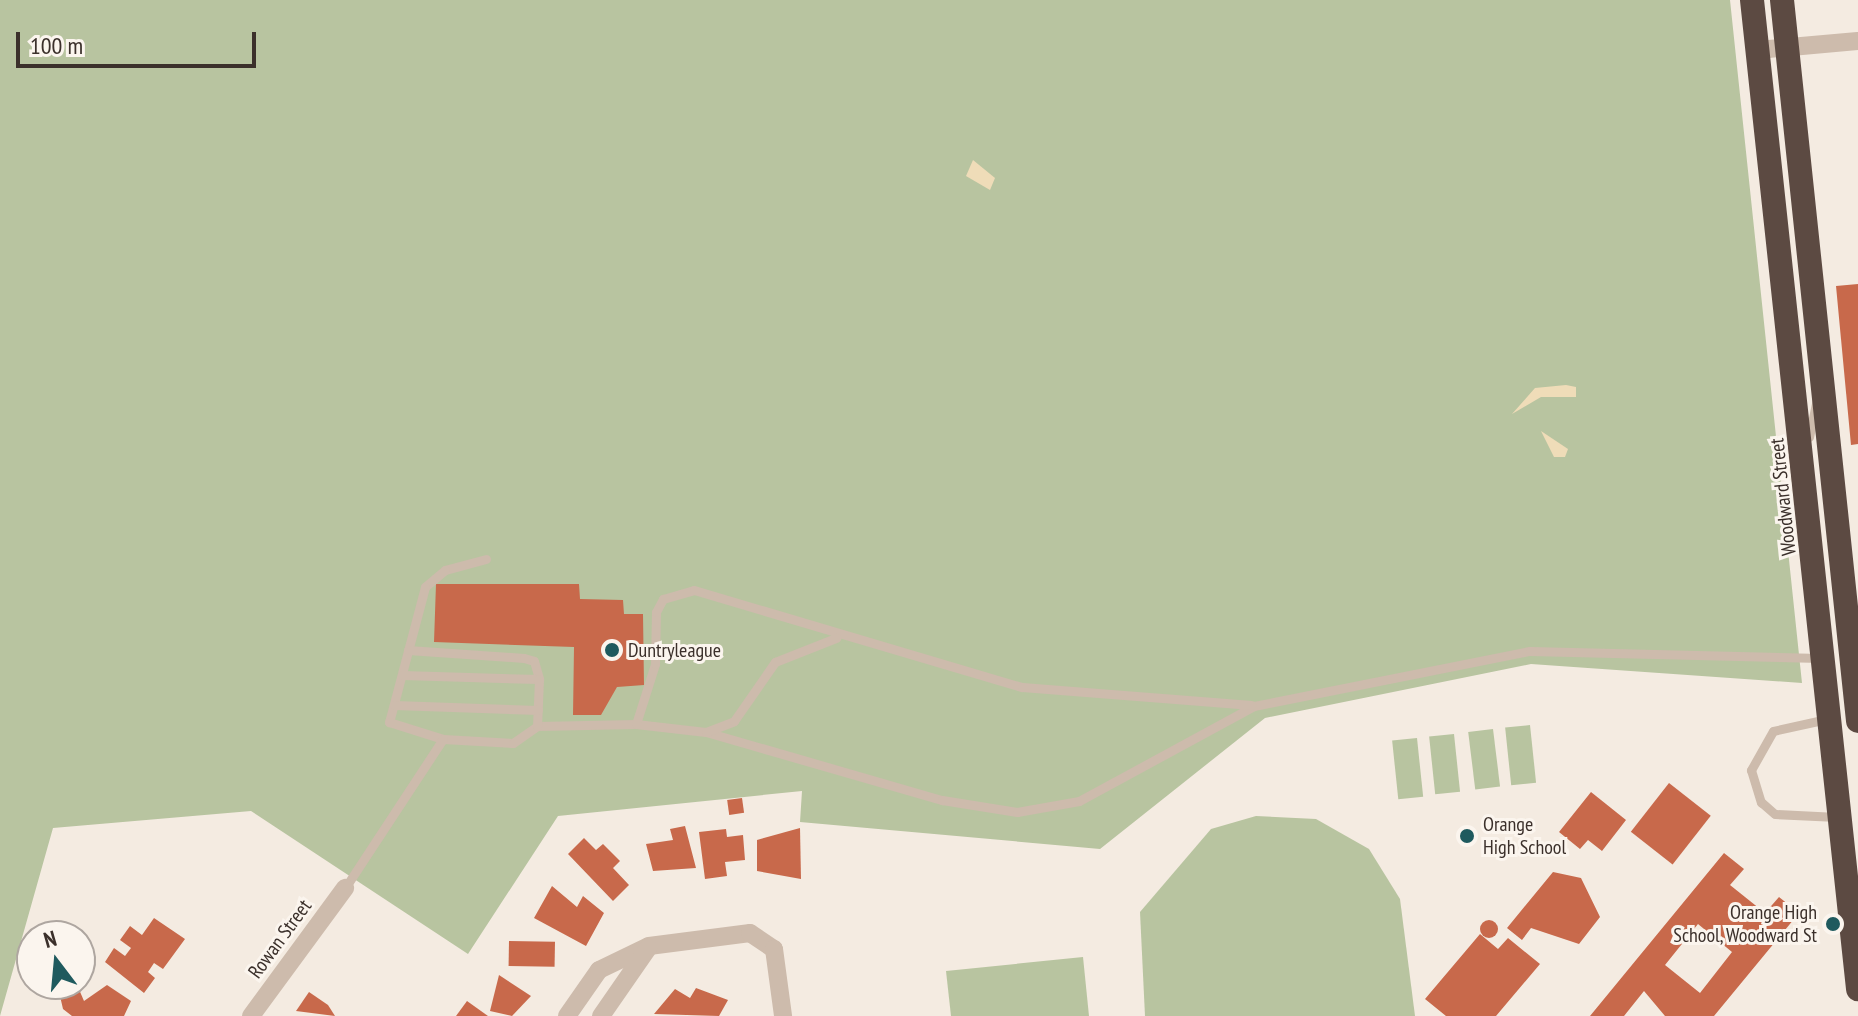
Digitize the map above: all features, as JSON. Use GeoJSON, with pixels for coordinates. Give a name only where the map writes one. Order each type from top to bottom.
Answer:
{"type":"FeatureCollection","features":[{"type":"Feature","properties":{"kind":"highway","name":"Woodward Street"},"geometry":{"type":"LineString","coordinates":[[1752,0],[1858,989]]}},
{"type":"Feature","properties":{"kind":"highway"},"geometry":{"type":"LineString","coordinates":[[1782,0],[1858,721]]}},
{"type":"Feature","properties":{"kind":"street"},"geometry":{"type":"LineString","coordinates":[[1757,50],[1858,41]]}},
{"type":"Feature","properties":{"kind":"street","name":"Rowan Street"},"geometry":{"type":"LineString","coordinates":[[251,1016],[345,888]]}},
{"type":"Feature","properties":{"kind":"street"},"geometry":{"type":"LineString","coordinates":[[567,1016],[599,970],[649,946],[750,933],[769,941],[783,1016]]}},
{"type":"Feature","properties":{"kind":"street"},"geometry":{"type":"LineString","coordinates":[[601,1016],[649,946]]}},
{"type":"Feature","properties":{"kind":"lane"},"geometry":{"type":"LineString","coordinates":[[1805,477],[1813,402],[1825,391]]}},
{"type":"Feature","properties":{"kind":"lane"},"geometry":{"type":"LineString","coordinates":[[486,559],[445,570],[425,587],[389,722],[443,739],[513,743],[537,726],[636,724],[706,732],[942,800],[1045,811],[1079,801],[1254,706]]}},
{"type":"Feature","properties":{"kind":"lane"},"geometry":{"type":"LineString","coordinates":[[636,724],[655,664],[650,625],[663,599],[675,593],[694,590],[839,637],[1022,687],[1254,706],[1530,651],[1824,657]]}},
{"type":"Feature","properties":{"kind":"lane"},"geometry":{"type":"LineString","coordinates":[[706,732],[734,721],[775,662],[839,637]]}},
{"type":"Feature","properties":{"kind":"lane"},"geometry":{"type":"LineString","coordinates":[[408,650],[534,661],[539,679],[537,726]]}},
{"type":"Feature","properties":{"kind":"lane"},"geometry":{"type":"LineString","coordinates":[[402,675],[539,679]]}},
{"type":"Feature","properties":{"kind":"lane"},"geometry":{"type":"LineString","coordinates":[[394,705],[538,710]]}},
{"type":"Feature","properties":{"kind":"lane"},"geometry":{"type":"LineString","coordinates":[[1830,718],[1773,731],[1761,742],[1751,770],[1761,802],[1775,814],[1840,816]]}},
{"type":"Feature","properties":{"kind":"lane"},"geometry":{"type":"LineString","coordinates":[[345,888],[443,739]]}},
{"type":"Feature","properties":{"kind":"green space"},"geometry":{"type":"Polygon","coordinates":[[[0,0],[1730,0],[1802,683],[1531,664],[1265,718],[1100,849],[800,822],[802,791],[558,816],[468,954],[251,811],[53,828],[27,920],[16,920],[16,959],[0,1016],[0,0]]]}},
{"type":"Feature","properties":{"kind":"green space"},"geometry":{"type":"Polygon","coordinates":[[[1530,725],[1536,783],[1511,785],[1505,728],[1530,725]]]}},
{"type":"Feature","properties":{"kind":"green space"},"geometry":{"type":"Polygon","coordinates":[[[1493,729],[1500,787],[1475,790],[1468,732],[1493,729]]]}},
{"type":"Feature","properties":{"kind":"green space"},"geometry":{"type":"Polygon","coordinates":[[[1454,734],[1460,792],[1435,794],[1429,737],[1454,734]]]}},
{"type":"Feature","properties":{"kind":"green space"},"geometry":{"type":"Polygon","coordinates":[[[1417,738],[1423,797],[1398,799],[1392,741],[1417,738]]]}},
{"type":"Feature","properties":{"kind":"green space"},"geometry":{"type":"Polygon","coordinates":[[[1256,816],[1316,819],[1369,849],[1400,899],[1415,1016],[1145,1016],[1140,912],[1211,829],[1256,816]]]}},
{"type":"Feature","properties":{"kind":"green space"},"geometry":{"type":"Polygon","coordinates":[[[1083,957],[1089,1016],[951,1016],[946,971],[1083,957]]]}},
{"type":"Feature","properties":{"kind":"sand"},"geometry":{"type":"Polygon","coordinates":[[[973,160],[995,178],[990,190],[966,176],[973,160]]]}},
{"type":"Feature","properties":{"kind":"sand"},"geometry":{"type":"Polygon","coordinates":[[[1576,387],[1576,397],[1541,397],[1512,414],[1535,388],[1576,387]]]}},
{"type":"Feature","properties":{"kind":"sand"},"geometry":{"type":"Polygon","coordinates":[[[1541,431],[1568,449],[1565,457],[1554,457],[1541,431]]]}},
{"type":"Feature","properties":{"kind":"building"},"geometry":{"type":"Polygon","coordinates":[[[1858,284],[1858,444],[1851,445],[1836,286],[1858,284]]]}},
{"type":"Feature","properties":{"kind":"building"},"geometry":{"type":"Polygon","coordinates":[[[436,584],[579,584],[580,599],[623,600],[624,614],[643,614],[644,685],[617,687],[601,715],[573,715],[574,647],[434,642],[436,584]]]}},
{"type":"Feature","properties":{"kind":"building"},"geometry":{"type":"Polygon","coordinates":[[[1669,783],[1711,816],[1673,864],[1631,832],[1669,783]]]}},
{"type":"Feature","properties":{"kind":"building"},"geometry":{"type":"Polygon","coordinates":[[[1591,792],[1626,820],[1602,851],[1588,840],[1580,849],[1559,832],[1591,792]]]}},
{"type":"Feature","properties":{"kind":"building"},"geometry":{"type":"Polygon","coordinates":[[[742,798],[744,813],[729,815],[727,800],[742,798]]]}},
{"type":"Feature","properties":{"kind":"building"},"geometry":{"type":"Polygon","coordinates":[[[685,826],[696,868],[653,871],[646,844],[673,840],[670,829],[685,826]]]}},
{"type":"Feature","properties":{"kind":"building"},"geometry":{"type":"Polygon","coordinates":[[[800,828],[801,879],[757,871],[757,840],[800,828]]]}},
{"type":"Feature","properties":{"kind":"building"},"geometry":{"type":"Polygon","coordinates":[[[726,829],[727,837],[743,835],[745,860],[725,862],[727,876],[705,879],[699,832],[726,829]]]}},
{"type":"Feature","properties":{"kind":"building"},"geometry":{"type":"Polygon","coordinates":[[[584,838],[596,850],[603,844],[620,861],[613,868],[629,885],[613,901],[568,854],[584,838]]]}},
{"type":"Feature","properties":{"kind":"building"},"geometry":{"type":"Polygon","coordinates":[[[1724,853],[1744,869],[1730,885],[1765,913],[1779,897],[1799,913],[1714,1016],[1665,1016],[1644,991],[1624,1016],[1590,1016],[1724,853]],[[1698,924],[1665,965],[1700,993],[1732,952],[1698,924]]]}},
{"type":"Feature","properties":{"kind":"building"},"geometry":{"type":"Polygon","coordinates":[[[1553,872],[1581,878],[1600,917],[1579,944],[1531,928],[1522,940],[1507,928],[1553,872]]]}},
{"type":"Feature","properties":{"kind":"building"},"geometry":{"type":"Polygon","coordinates":[[[552,886],[577,907],[583,896],[604,913],[586,946],[534,918],[552,886]]]}},
{"type":"Feature","properties":{"kind":"building"},"geometry":{"type":"Polygon","coordinates":[[[154,918],[185,939],[163,969],[154,963],[148,972],[155,978],[144,993],[105,962],[114,948],[125,956],[131,948],[120,940],[130,926],[142,935],[154,918]]]}},
{"type":"Feature","properties":{"kind":"building"},"geometry":{"type":"Polygon","coordinates":[[[1489,920],[1498,929],[1489,938],[1480,929],[1489,920]]]}},
{"type":"Feature","properties":{"kind":"building"},"geometry":{"type":"Polygon","coordinates":[[[1480,934],[1498,949],[1508,938],[1540,964],[1496,1016],[1446,1016],[1425,999],[1480,934]]]}},
{"type":"Feature","properties":{"kind":"building"},"geometry":{"type":"Polygon","coordinates":[[[509,941],[555,942],[555,967],[509,966],[509,941]]]}},
{"type":"Feature","properties":{"kind":"building"},"geometry":{"type":"Polygon","coordinates":[[[499,975],[531,996],[512,1016],[490,1011],[499,975]]]}},
{"type":"Feature","properties":{"kind":"building"},"geometry":{"type":"Polygon","coordinates":[[[107,985],[131,1001],[124,1016],[72,1016],[63,1009],[61,1000],[96,1000],[96,993],[107,985]]]}},
{"type":"Feature","properties":{"kind":"building"},"geometry":{"type":"Polygon","coordinates":[[[696,988],[728,1000],[719,1016],[654,1014],[675,989],[690,998],[696,988]]]}},
{"type":"Feature","properties":{"kind":"building"},"geometry":{"type":"Polygon","coordinates":[[[309,992],[328,1005],[335,1016],[296,1011],[309,992]]]}},
{"type":"Feature","properties":{"kind":"building"},"geometry":{"type":"Polygon","coordinates":[[[467,1001],[488,1016],[456,1016],[467,1001]]]}},
{"type":"Feature","properties":{"kind":"place","name":"Duntryleague"},"geometry":{"type":"Point","coordinates":[612,650]}},
{"type":"Feature","properties":{"kind":"place","name":"Orange High School"},"geometry":{"type":"Point","coordinates":[1467,836]}},
{"type":"Feature","properties":{"kind":"place","name":"Orange High School, Woodward St"},"geometry":{"type":"Point","coordinates":[1833,924]}}]}
